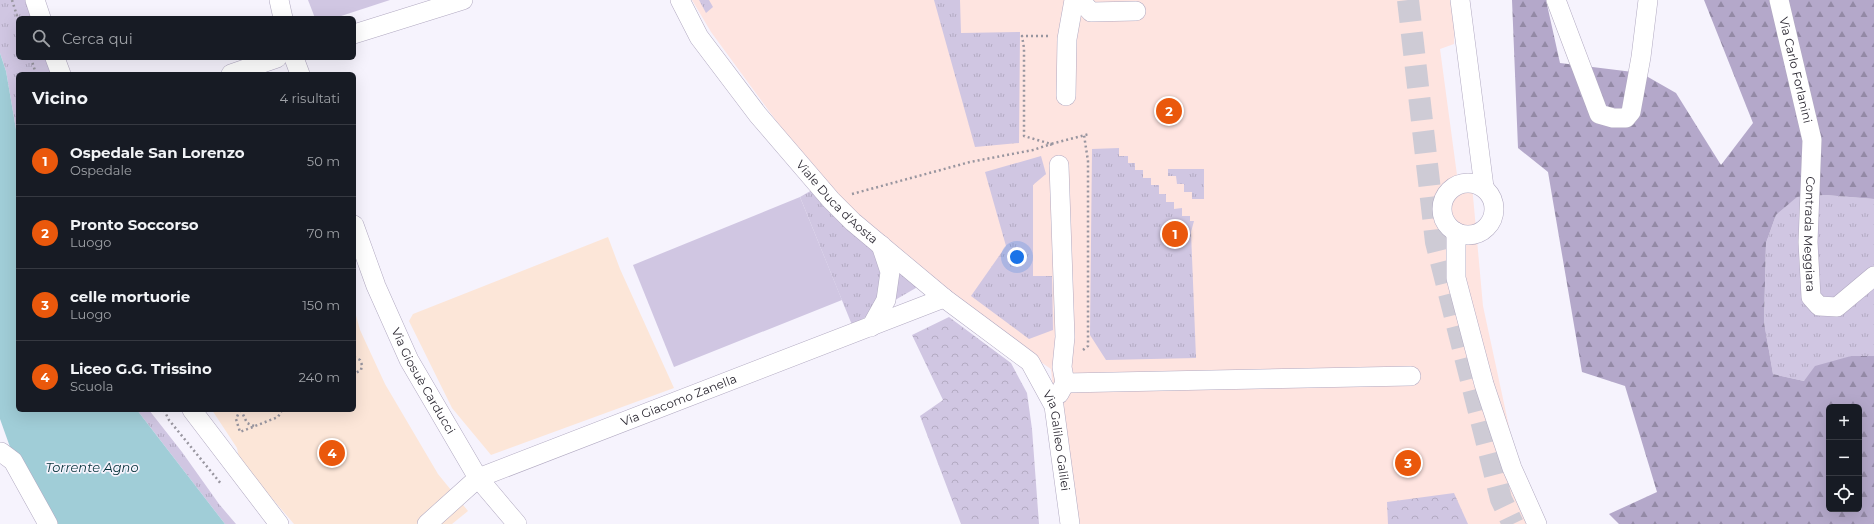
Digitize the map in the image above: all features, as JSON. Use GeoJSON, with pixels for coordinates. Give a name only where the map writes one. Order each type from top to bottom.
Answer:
{"type":"FeatureCollection","features":[{"type":"Feature","properties":{"kind":"street"},"geometry":{"type":"LineString","coordinates":[[35,0],[41,16]]}},
{"type":"Feature","properties":{"kind":"street"},"geometry":{"type":"LineString","coordinates":[[279,0],[283,16]]}},
{"type":"Feature","properties":{"kind":"street"},"geometry":{"type":"LineString","coordinates":[[356,33],[463,0]]}},
{"type":"Feature","properties":{"kind":"street"},"geometry":{"type":"LineString","coordinates":[[1066,96],[1067,39],[1074,0]]}},
{"type":"Feature","properties":{"kind":"street"},"geometry":{"type":"LineString","coordinates":[[1080,0],[1091,12],[1136,11]]}},
{"type":"Feature","properties":{"kind":"street"},"geometry":{"type":"LineString","coordinates":[[1460,0],[1484,187]]}},
{"type":"Feature","properties":{"kind":"street"},"geometry":{"type":"LineString","coordinates":[[1556,0],[1599,114],[1614,118],[1626,118],[1631,112],[1641,57],[1648,0]]}},
{"type":"Feature","properties":{"kind":"street","name":"Via Carlo Forlanini"},"geometry":{"type":"LineString","coordinates":[[1779,0],[1812,140]]}},
{"type":"Feature","properties":{"kind":"street","name":"Viale Duca d'Aosta"},"geometry":{"type":"LineString","coordinates":[[682,2],[699,37],[758,115],[831,200],[854,222],[944,298],[1030,362]]}},
{"type":"Feature","properties":{"kind":"street"},"geometry":{"type":"LineString","coordinates":[[56,60],[60,72]]}},
{"type":"Feature","properties":{"kind":"street"},"geometry":{"type":"LineString","coordinates":[[238,72],[271,60]]}},
{"type":"Feature","properties":{"kind":"street"},"geometry":{"type":"LineString","coordinates":[[295,60],[299,72]]}},
{"type":"Feature","properties":{"kind":"street","name":"Contrada Meggiara"},"geometry":{"type":"LineString","coordinates":[[1812,140],[1808,242],[1811,296],[1819,306],[1837,307],[1874,276]]}},
{"type":"Feature","properties":{"kind":"street"},"geometry":{"type":"LineString","coordinates":[[1054,406],[1063,375],[1065,337],[1059,165]]}},
{"type":"Feature","properties":{"kind":"street"},"geometry":{"type":"LineString","coordinates":[[1467,182],[1476,183],[1484,187],[1489,192],[1495,205],[1492,220],[1488,227],[1477,234],[1464,235],[1449,228],[1444,220],[1442,212],[1442,204],[1445,195],[1458,184],[1467,182]]}},
{"type":"Feature","properties":{"kind":"street","name":"Via Giosuè Carducci"},"geometry":{"type":"LineString","coordinates":[[356,231],[376,286],[409,360],[478,478],[517,524]]}},
{"type":"Feature","properties":{"kind":"street"},"geometry":{"type":"LineString","coordinates":[[1456,232],[1456,278],[1484,384],[1512,468],[1537,524]]}},
{"type":"Feature","properties":{"kind":"street"},"geometry":{"type":"LineString","coordinates":[[871,327],[886,300],[890,272],[881,245]]}},
{"type":"Feature","properties":{"kind":"street","name":"Via Giacomo Zanella"},"geometry":{"type":"LineString","coordinates":[[427,524],[478,478],[944,298]]}},
{"type":"Feature","properties":{"kind":"street","name":"Via Galileo Galilei"},"geometry":{"type":"LineString","coordinates":[[1030,362],[1054,406],[1065,478],[1070,524]]}},
{"type":"Feature","properties":{"kind":"street"},"geometry":{"type":"LineString","coordinates":[[1063,375],[1411,376]]}},
{"type":"Feature","properties":{"kind":"street"},"geometry":{"type":"LineString","coordinates":[[194,412],[278,524]]}},
{"type":"Feature","properties":{"kind":"street"},"geometry":{"type":"LineString","coordinates":[[1,452],[14,461],[48,524]]}},
{"type":"Feature","properties":{"kind":"path"},"geometry":{"type":"LineString","coordinates":[[12,0],[17,16]]}},
{"type":"Feature","properties":{"kind":"path"},"geometry":{"type":"LineString","coordinates":[[1051,36],[1022,36],[1024,48],[1024,136],[1051,144]]}},
{"type":"Feature","properties":{"kind":"path"},"geometry":{"type":"LineString","coordinates":[[32,60],[35,72]]}},
{"type":"Feature","properties":{"kind":"path"},"geometry":{"type":"LineString","coordinates":[[831,200],[970,162],[1033,150],[1088,134]]}},
{"type":"Feature","properties":{"kind":"path"},"geometry":{"type":"LineString","coordinates":[[1063,375],[1088,346],[1088,161],[1084,135]]}},
{"type":"Feature","properties":{"kind":"path"},"geometry":{"type":"LineString","coordinates":[[356,358],[360,360],[362,365],[361,370],[356,373]]}},
{"type":"Feature","properties":{"kind":"path"},"geometry":{"type":"LineString","coordinates":[[165,412],[169,420],[224,487]]}},
{"type":"Feature","properties":{"kind":"path"},"geometry":{"type":"LineString","coordinates":[[240,412],[236,419],[240,432],[278,417],[281,412]]}},
{"type":"Feature","properties":{"kind":"path"},"geometry":{"type":"LineString","coordinates":[[242,412],[247,423],[254,426]]}},
{"type":"Feature","properties":{"kind":"shaded area"},"geometry":{"type":"Polygon","coordinates":[[[692,0],[1456,0],[1454,44],[1440,49],[1457,175],[1471,174],[1483,306],[1530,524],[1067,524],[1051,369],[1007,339],[921,285],[807,163],[711,32],[692,0]]]}},
{"type":"Feature","properties":{"kind":"shaded area"},"geometry":{"type":"Polygon","coordinates":[[[608,237],[620,269],[674,388],[491,455],[452,408],[409,321],[413,314],[608,237]]]}},
{"type":"Feature","properties":{"kind":"shaded area"},"geometry":{"type":"Polygon","coordinates":[[[356,315],[360,330],[385,384],[438,474],[468,511],[452,524],[294,524],[244,466],[239,458],[237,448],[213,412],[356,412],[356,315]]]}},
{"type":"Feature","properties":{"kind":"green space"},"geometry":{"type":"Polygon","coordinates":[[[0,0],[31,0],[36,16],[16,16],[16,60],[52,60],[56,72],[16,72],[16,129],[6,71],[0,53],[0,0]]]}},
{"type":"Feature","properties":{"kind":"green space"},"geometry":{"type":"Polygon","coordinates":[[[308,0],[390,0],[341,16],[314,16],[308,0]]]}},
{"type":"Feature","properties":{"kind":"green space"},"geometry":{"type":"Polygon","coordinates":[[[699,0],[709,0],[713,7],[706,13],[699,0]]]}},
{"type":"Feature","properties":{"kind":"green space"},"geometry":{"type":"Polygon","coordinates":[[[934,0],[960,0],[961,33],[1020,32],[1019,143],[975,147],[934,0]]]}},
{"type":"Feature","properties":{"kind":"green space"},"geometry":{"type":"Polygon","coordinates":[[[1512,0],[1546,0],[1560,63],[1641,73],[1676,93],[1721,165],[1753,123],[1704,0],[1874,0],[1874,199],[1825,195],[1797,197],[1776,215],[1766,243],[1764,322],[1773,374],[1804,381],[1815,366],[1851,356],[1874,356],[1874,524],[1619,524],[1609,514],[1657,492],[1625,386],[1582,372],[1548,172],[1518,148],[1512,0]]]}},
{"type":"Feature","properties":{"kind":"green space"},"geometry":{"type":"Polygon","coordinates":[[[1119,148],[1119,156],[1128,156],[1128,163],[1135,163],[1135,170],[1143,170],[1143,178],[1151,178],[1151,185],[1159,185],[1159,194],[1166,194],[1166,202],[1174,202],[1174,209],[1182,208],[1182,216],[1190,216],[1190,221],[1194,221],[1191,232],[1196,358],[1106,360],[1090,335],[1092,149],[1119,148]]]}},
{"type":"Feature","properties":{"kind":"green space"},"geometry":{"type":"Polygon","coordinates":[[[1041,156],[1046,174],[1033,185],[1033,276],[1052,276],[1053,330],[1029,339],[971,296],[1006,246],[985,172],[1041,156]]]}},
{"type":"Feature","properties":{"kind":"green space"},"geometry":{"type":"Polygon","coordinates":[[[1168,169],[1204,169],[1204,199],[1192,199],[1192,192],[1184,192],[1184,184],[1177,184],[1176,176],[1168,176],[1168,169]]]}},
{"type":"Feature","properties":{"kind":"green space"},"geometry":{"type":"Polygon","coordinates":[[[824,183],[921,285],[852,325],[800,197],[824,183]]]}},
{"type":"Feature","properties":{"kind":"green space"},"geometry":{"type":"Polygon","coordinates":[[[1825,195],[1874,199],[1874,356],[1851,356],[1804,381],[1773,374],[1764,322],[1766,243],[1776,215],[1796,197],[1825,195]]]}},
{"type":"Feature","properties":{"kind":"green space"},"geometry":{"type":"Polygon","coordinates":[[[800,197],[842,300],[674,367],[633,265],[800,197]]]}},
{"type":"Feature","properties":{"kind":"green space"},"geometry":{"type":"Polygon","coordinates":[[[949,317],[1011,363],[1027,393],[1032,429],[1039,524],[961,524],[920,416],[943,400],[912,335],[949,317]]]}},
{"type":"Feature","properties":{"kind":"green space"},"geometry":{"type":"Polygon","coordinates":[[[139,412],[151,412],[182,452],[219,504],[236,524],[225,524],[139,412]]]}},
{"type":"Feature","properties":{"kind":"green space"},"geometry":{"type":"Polygon","coordinates":[[[1454,493],[1468,524],[1388,524],[1387,502],[1454,493]]]}},
{"type":"Feature","properties":{"kind":"water","name":"Torrente Agno"},"geometry":{"type":"Polygon","coordinates":[[[0,53],[6,71],[16,129],[16,412],[139,412],[225,524],[58,524],[10,447],[0,419],[0,53]]]}},
{"type":"Feature","properties":{"kind":"tunnel"},"geometry":{"type":"LineString","coordinates":[[1408,0],[1436,242],[1501,499],[1513,524]]}},
{"type":"Feature","properties":{"kind":"place","name":"Pronto Soccorso"},"geometry":{"type":"Point","coordinates":[1169,111]}},
{"type":"Feature","properties":{"kind":"place","name":"Ospedale San Lorenzo"},"geometry":{"type":"Point","coordinates":[1175,234]}},
{"type":"Feature","properties":{"kind":"place","name":"Liceo G.G. Trissino"},"geometry":{"type":"Point","coordinates":[332,453]}},
{"type":"Feature","properties":{"kind":"place","name":"celle mortuorie"},"geometry":{"type":"Point","coordinates":[1408,463]}}]}
